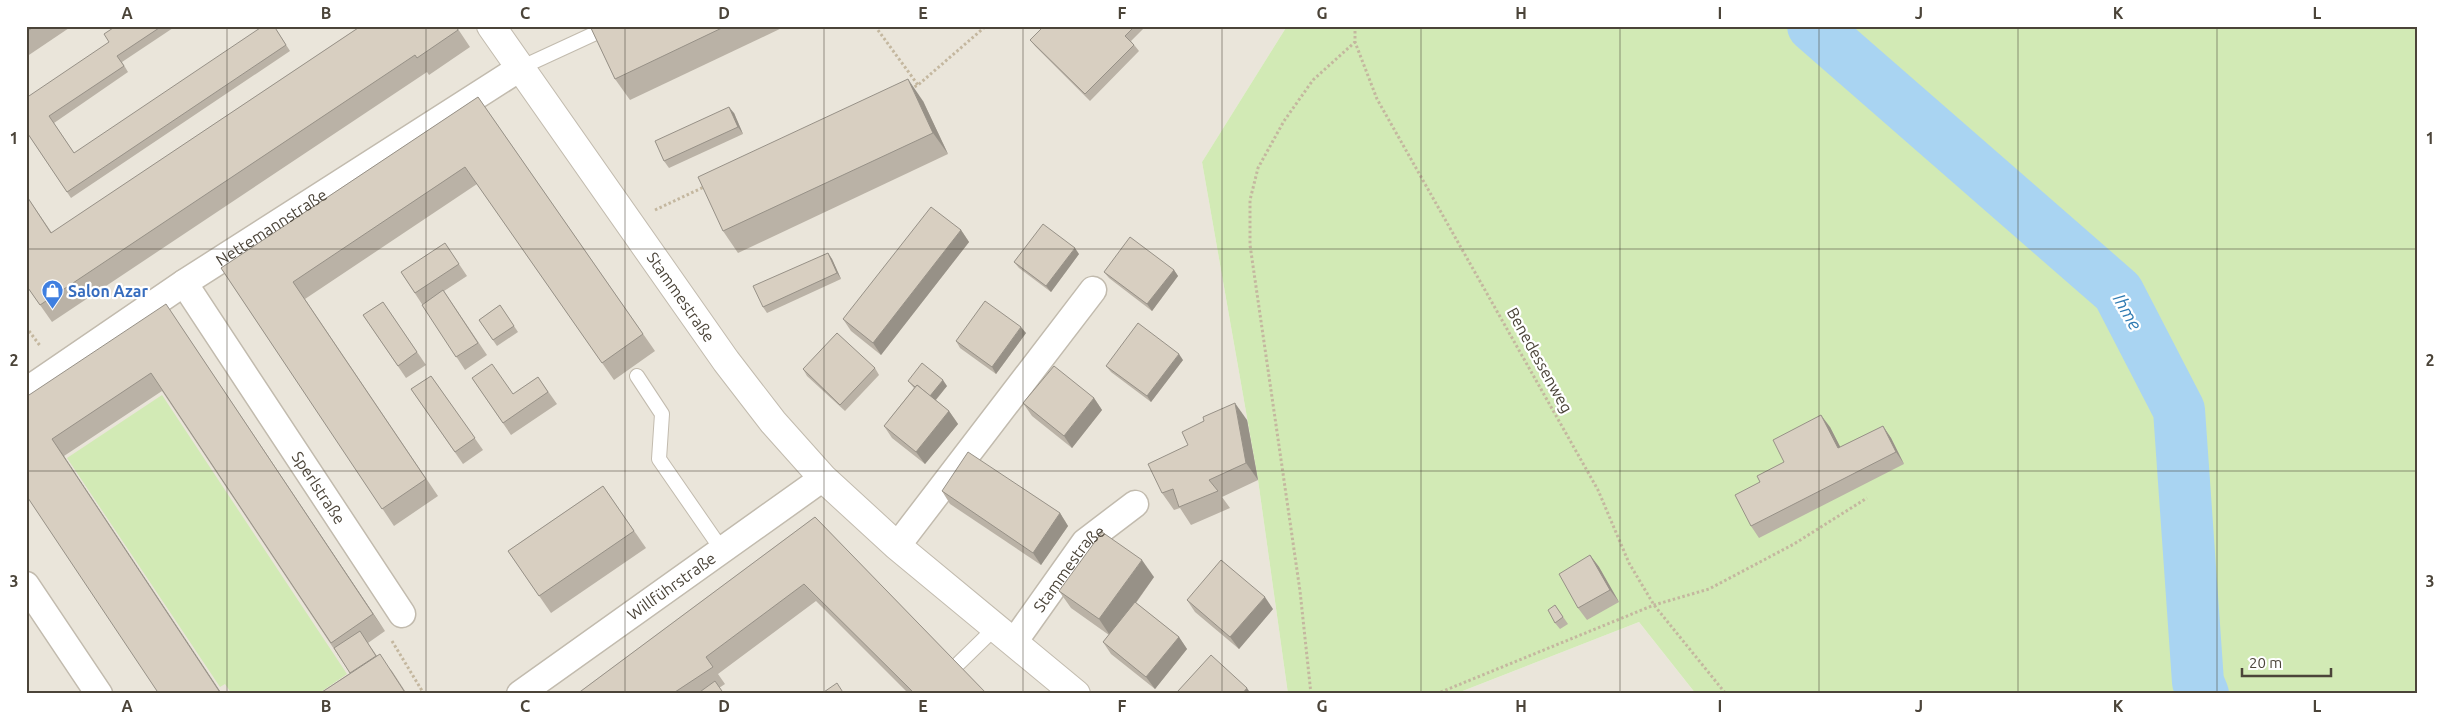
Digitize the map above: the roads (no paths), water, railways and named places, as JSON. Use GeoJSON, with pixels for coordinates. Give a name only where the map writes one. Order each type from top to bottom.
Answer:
{"type":"FeatureCollection","features":[{"type":"Feature","properties":{"kind":"street","name":"Stammestraße"},"geometry":{"type":"LineString","coordinates":[[491,26],[773,422],[824,478],[897,546],[1076,694]]}},
{"type":"Feature","properties":{"kind":"street","name":"Nettemannstraße"},"geometry":{"type":"LineString","coordinates":[[26,391],[184,284],[520,68]]}},
{"type":"Feature","properties":{"kind":"street","name":"Sperlstraße"},"geometry":{"type":"LineString","coordinates":[[184,284],[402,614]]}},
{"type":"Feature","properties":{"kind":"street"},"geometry":{"type":"LineString","coordinates":[[897,546],[1093,290]]}},
{"type":"Feature","properties":{"kind":"street","name":"Willführstraße"},"geometry":{"type":"LineString","coordinates":[[520,694],[824,478]]}},
{"type":"Feature","properties":{"kind":"street","name":"Stammestraße"},"geometry":{"type":"LineString","coordinates":[[1005,635],[1085,542],[1135,504]]}},
{"type":"Feature","properties":{"kind":"street"},"geometry":{"type":"LineString","coordinates":[[26,585],[99,694]]}},
{"type":"Feature","properties":{"kind":"lane"},"geometry":{"type":"LineString","coordinates":[[520,68],[611,26]]}},
{"type":"Feature","properties":{"kind":"lane"},"geometry":{"type":"LineString","coordinates":[[637,376],[662,414],[659,459],[722,550]]}},
{"type":"Feature","properties":{"kind":"lane"},"geometry":{"type":"LineString","coordinates":[[956,666],[1005,635]]}},
{"type":"Feature","properties":{"kind":"waterway","name":"Ihme"},"geometry":{"type":"LineString","coordinates":[[1813,26],[2118,292],[2179,410],[2198,682],[2203,694]]}},
{"type":"Feature","properties":{"kind":"place","name":"Salon Azar"},"geometry":{"type":"Point","coordinates":[52,310]}}]}
